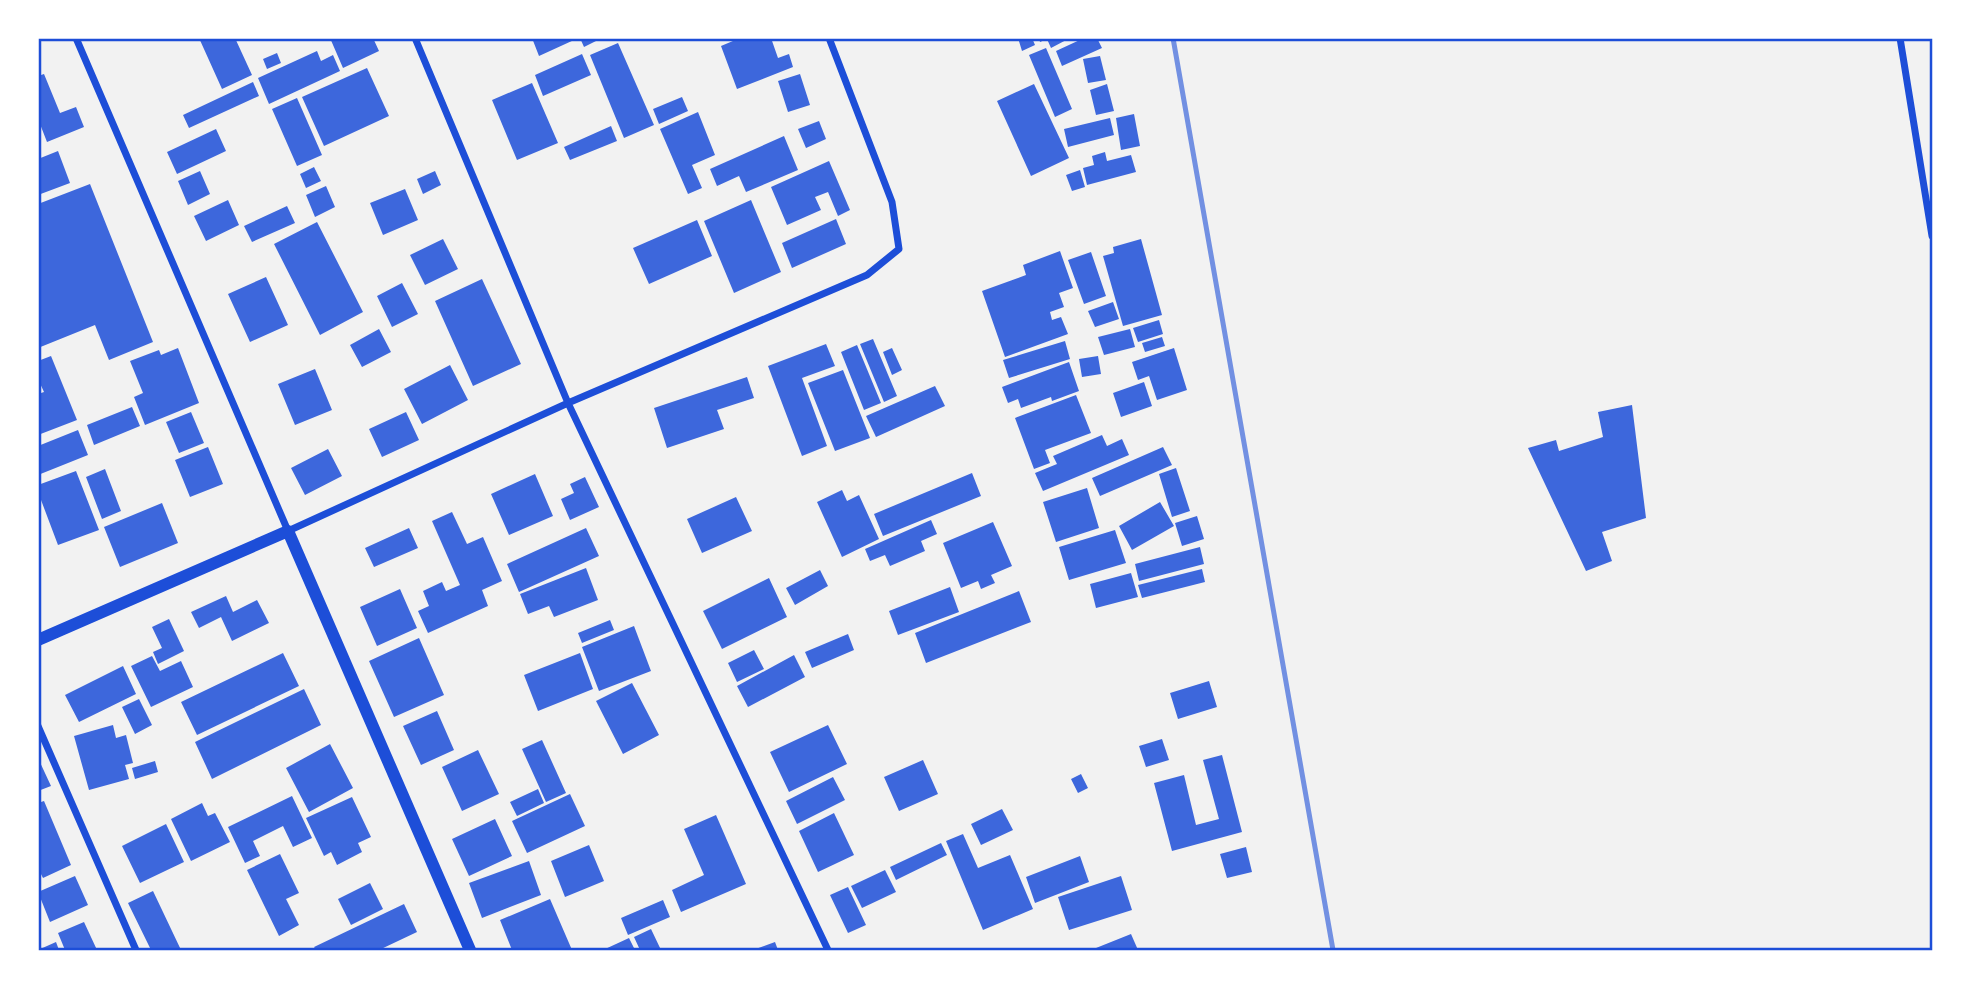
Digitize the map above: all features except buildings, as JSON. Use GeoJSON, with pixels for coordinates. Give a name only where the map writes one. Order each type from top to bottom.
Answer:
{"type":"FeatureCollection","features":[{"type":"Feature","properties":{"kind":"street"},"geometry":{"type":"LineString","coordinates":[[76,38],[470,950]]}},
{"type":"Feature","properties":{"kind":"street"},"geometry":{"type":"LineString","coordinates":[[415,38],[568,403],[828,950]]}},
{"type":"Feature","properties":{"kind":"street"},"geometry":{"type":"LineString","coordinates":[[38,640],[288,531],[568,403],[867,275],[899,249],[892,202],[829,38]]}},
{"type":"Feature","properties":{"kind":"street"},"geometry":{"type":"LineString","coordinates":[[1900,38],[1933,236]]}},
{"type":"Feature","properties":{"kind":"street"},"geometry":{"type":"LineString","coordinates":[[38,726],[136,950]]}},
{"type":"Feature","properties":{"kind":"railway"},"geometry":{"type":"LineString","coordinates":[[1173,38],[1333,950]]}}]}
